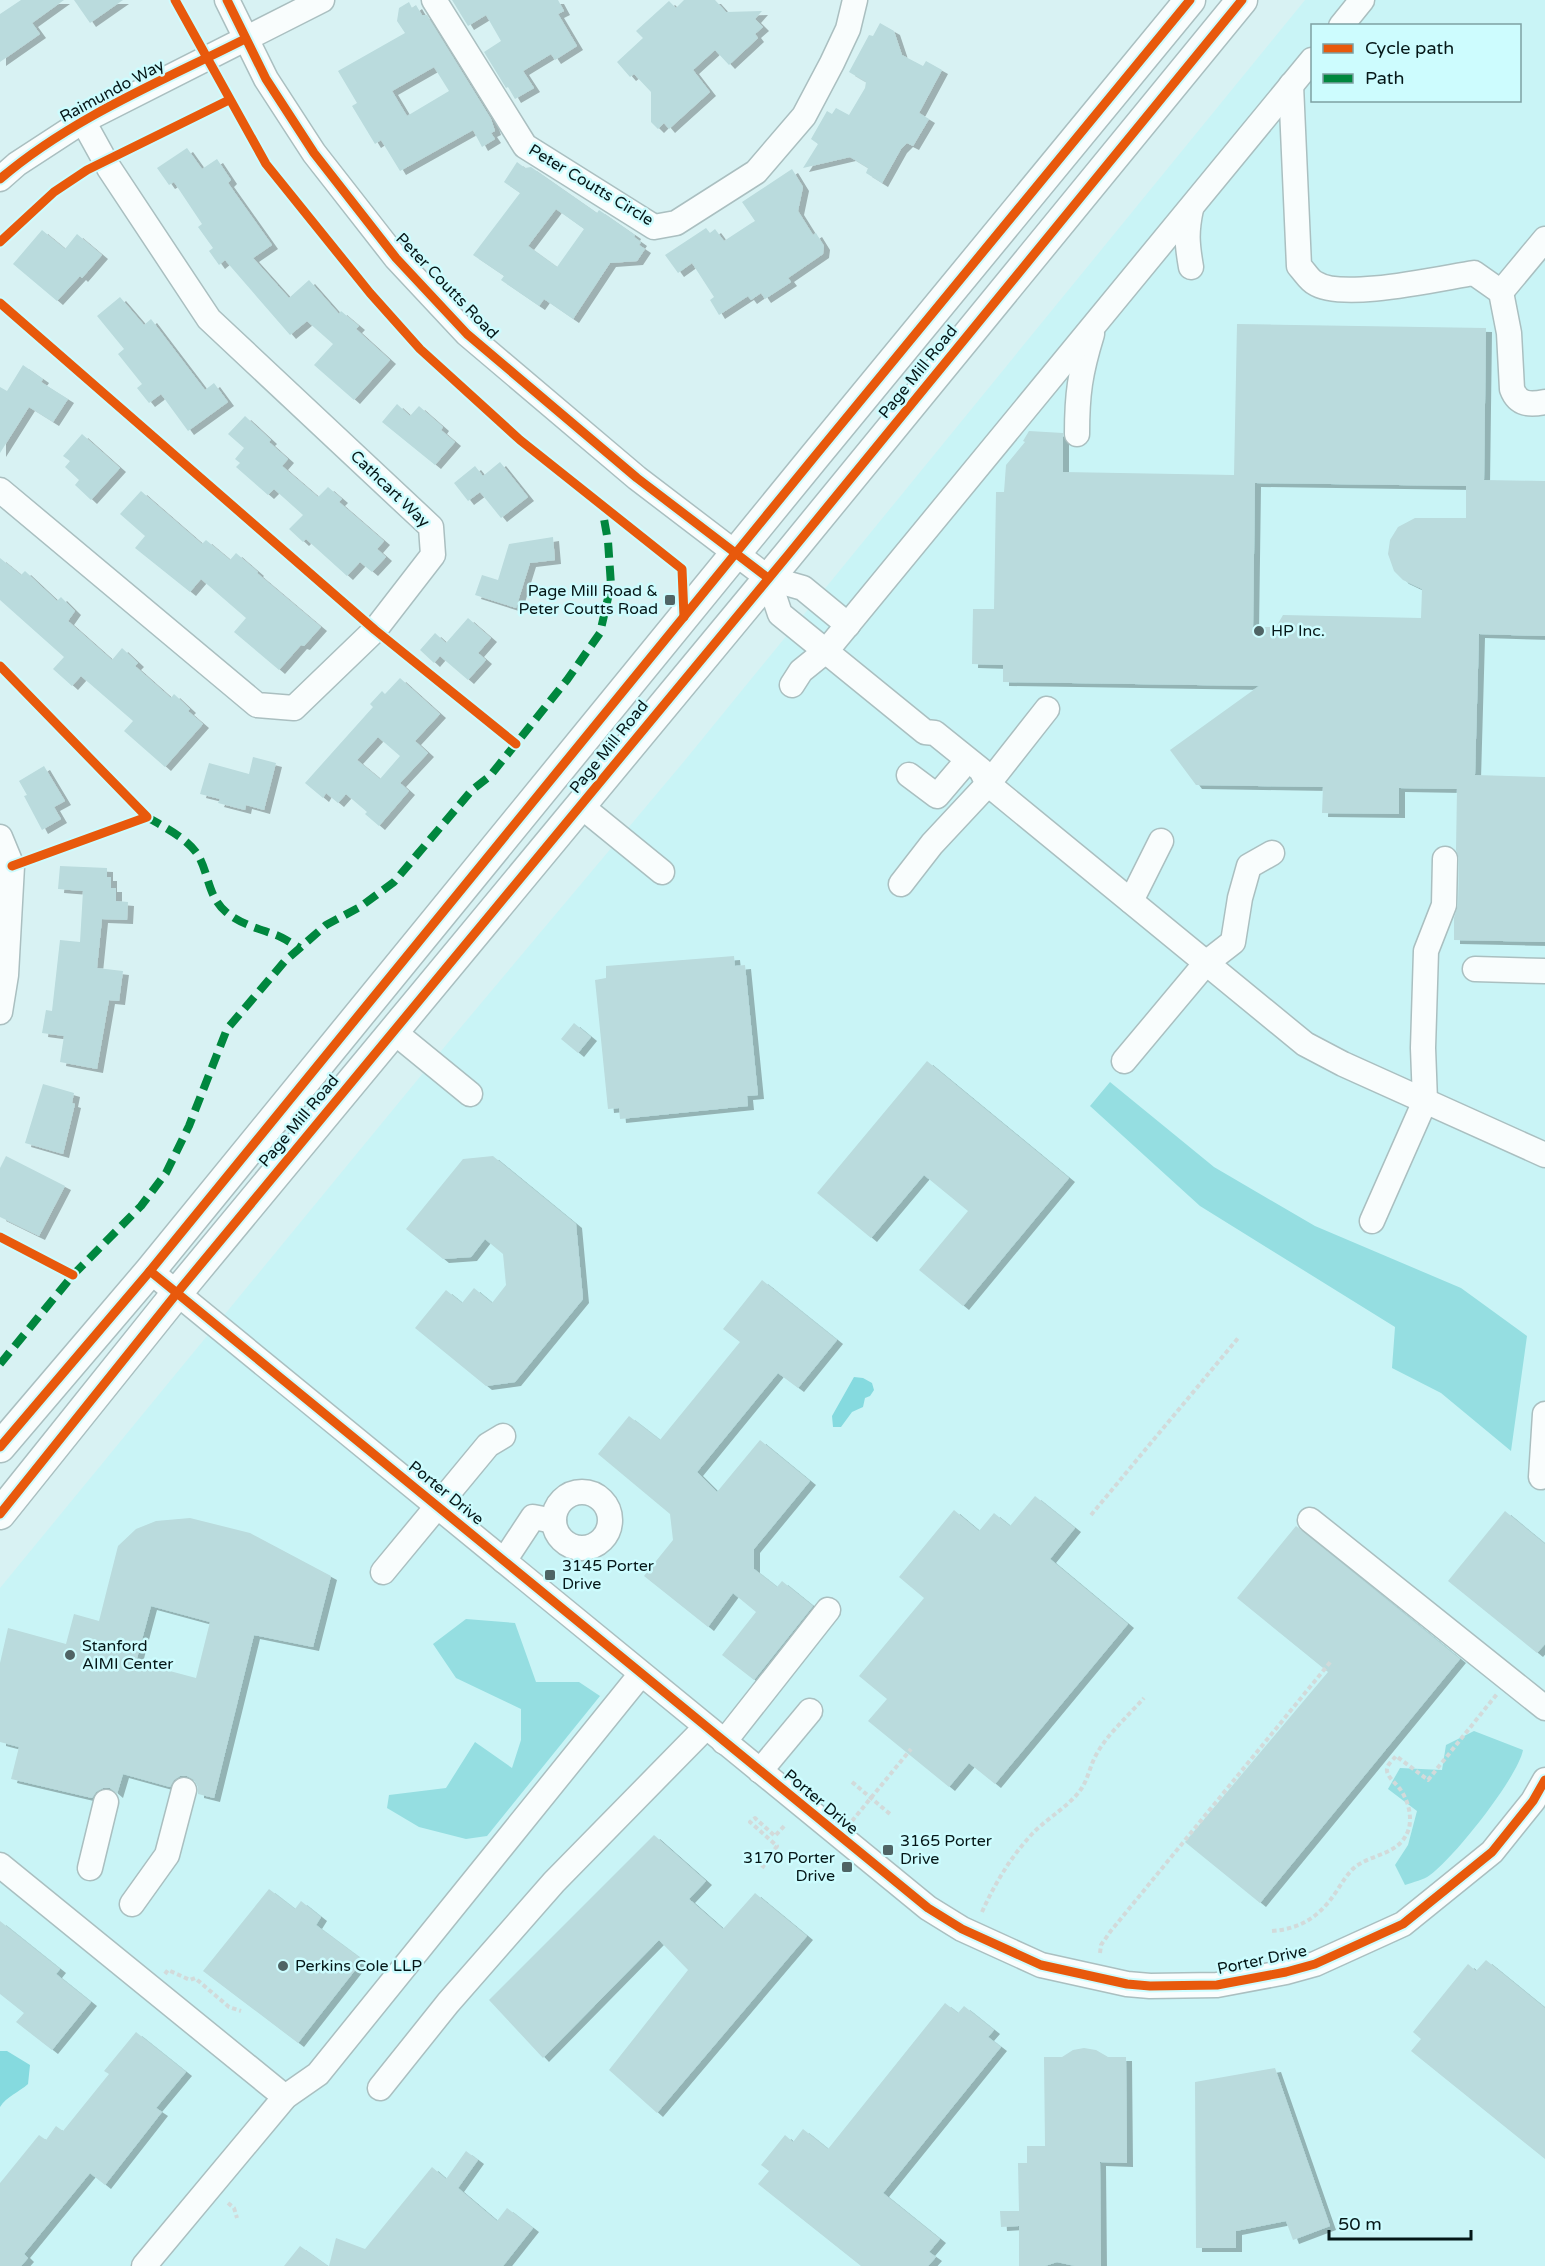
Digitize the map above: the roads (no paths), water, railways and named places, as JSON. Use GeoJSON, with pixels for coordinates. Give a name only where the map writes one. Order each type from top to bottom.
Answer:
{"type":"FeatureCollection","features":[{"type":"Feature","properties":{"kind":"main road","name":"Page Mill Road"},"geometry":{"type":"LineString","coordinates":[[0,1447],[150,1271],[1190,0]]}},
{"type":"Feature","properties":{"kind":"main road","name":"Page Mill Road"},"geometry":{"type":"LineString","coordinates":[[0,1514],[177,1293],[581,806],[1242,0]]}},
{"type":"Feature","properties":{"kind":"street","name":"Peter Coutts Road"},"geometry":{"type":"LineString","coordinates":[[227,0],[266,79],[314,153],[396,258],[467,334],[637,478],[737,552],[768,578]]}},
{"type":"Feature","properties":{"kind":"street"},"geometry":{"type":"LineString","coordinates":[[245,39],[322,0]]}},
{"type":"Feature","properties":{"kind":"street","name":"Peter Coutts Circle"},"geometry":{"type":"LineString","coordinates":[[434,0],[525,146],[654,227],[676,223],[756,172],[804,116],[844,38],[855,0]]}},
{"type":"Feature","properties":{"kind":"street"},"geometry":{"type":"LineString","coordinates":[[1343,24],[1362,0]]}},
{"type":"Feature","properties":{"kind":"street","name":"Raimundo Way"},"geometry":{"type":"LineString","coordinates":[[0,179],[17,164],[83,121],[245,39]]}},
{"type":"Feature","properties":{"kind":"street"},"geometry":{"type":"LineString","coordinates":[[792,685],[801,671],[827,651],[1311,61]]}},
{"type":"Feature","properties":{"kind":"street"},"geometry":{"type":"LineString","coordinates":[[1291,86],[1299,266],[1315,284],[1338,290],[1405,285],[1474,273],[1502,292],[1509,333],[1514,395],[1529,404],[1545,402]]}},
{"type":"Feature","properties":{"kind":"street","name":"Cathcart Way"},"geometry":{"type":"LineString","coordinates":[[0,489],[257,705],[294,708],[375,630],[433,555],[431,527],[209,319],[109,168],[83,121]]}},
{"type":"Feature","properties":{"kind":"street"},"geometry":{"type":"LineString","coordinates":[[1191,207],[1186,230],[1191,267]]}},
{"type":"Feature","properties":{"kind":"street"},"geometry":{"type":"LineString","coordinates":[[1502,292],[1545,239]]}},
{"type":"Feature","properties":{"kind":"street"},"geometry":{"type":"LineString","coordinates":[[1077,434],[1077,394],[1080,373],[1094,328],[1101,316]]}},
{"type":"Feature","properties":{"kind":"street"},"geometry":{"type":"LineString","coordinates":[[768,578],[803,588],[848,625]]}},
{"type":"Feature","properties":{"kind":"street"},"geometry":{"type":"LineString","coordinates":[[768,578],[780,614],[925,732],[935,733],[981,770],[988,784]]}},
{"type":"Feature","properties":{"kind":"street"},"geometry":{"type":"LineString","coordinates":[[901,884],[932,844],[988,784],[1047,709]]}},
{"type":"Feature","properties":{"kind":"street"},"geometry":{"type":"LineString","coordinates":[[925,732],[926,741],[960,769],[974,780],[988,784],[1305,1044],[1545,1155]]}},
{"type":"Feature","properties":{"kind":"street"},"geometry":{"type":"LineString","coordinates":[[909,776],[937,796],[960,769]]}},
{"type":"Feature","properties":{"kind":"street"},"geometry":{"type":"LineString","coordinates":[[581,806],[662,872]]}},
{"type":"Feature","properties":{"kind":"street"},"geometry":{"type":"LineString","coordinates":[[0,837],[12,866],[6,975],[0,1012]]}},
{"type":"Feature","properties":{"kind":"street"},"geometry":{"type":"LineString","coordinates":[[1131,901],[1161,841]]}},
{"type":"Feature","properties":{"kind":"street"},"geometry":{"type":"LineString","coordinates":[[1124,1061],[1206,963],[1233,942],[1240,898],[1249,866],[1272,853]]}},
{"type":"Feature","properties":{"kind":"street"},"geometry":{"type":"LineString","coordinates":[[1372,1221],[1425,1101],[1423,1048],[1426,951],[1444,905],[1445,859]]}},
{"type":"Feature","properties":{"kind":"street"},"geometry":{"type":"LineString","coordinates":[[1475,969],[1545,971]]}},
{"type":"Feature","properties":{"kind":"street"},"geometry":{"type":"LineString","coordinates":[[393,1031],[470,1094]]}},
{"type":"Feature","properties":{"kind":"street","name":"Porter Drive"},"geometry":{"type":"LineString","coordinates":[[150,1271],[855,1850],[944,1919],[1041,1965],[1084,1976],[1150,1986],[1217,1985],[1315,1964],[1403,1924],[1492,1852],[1533,1801],[1545,1780]]}},
{"type":"Feature","properties":{"kind":"street"},"geometry":{"type":"LineString","coordinates":[[1540,1477],[1545,1414]]}},
{"type":"Feature","properties":{"kind":"street"},"geometry":{"type":"LineString","coordinates":[[384,1572],[488,1445],[503,1436]]}},
{"type":"Feature","properties":{"kind":"street"},"geometry":{"type":"LineString","coordinates":[[504,1561],[533,1517],[554,1521]]}},
{"type":"Feature","properties":{"kind":"street"},"geometry":{"type":"LineString","coordinates":[[1310,1520],[1545,1708]]}},
{"type":"Feature","properties":{"kind":"street"},"geometry":{"type":"LineString","coordinates":[[380,2088],[448,2003],[554,1882],[715,1734],[828,1610]]}},
{"type":"Feature","properties":{"kind":"street"},"geometry":{"type":"LineString","coordinates":[[144,2266],[285,2097],[318,2074],[641,1674]]}},
{"type":"Feature","properties":{"kind":"street"},"geometry":{"type":"LineString","coordinates":[[760,1771],[810,1711]]}},
{"type":"Feature","properties":{"kind":"street"},"geometry":{"type":"LineString","coordinates":[[132,1904],[167,1854],[184,1790]]}},
{"type":"Feature","properties":{"kind":"street"},"geometry":{"type":"LineString","coordinates":[[90,1868],[106,1802]]}},
{"type":"Feature","properties":{"kind":"street"},"geometry":{"type":"LineString","coordinates":[[0,1865],[285,2097]]}},
{"type":"Feature","properties":{"kind":"place","name":"Page Mill Road & Peter Coutts Road"},"geometry":{"type":"Point","coordinates":[670,600]}},
{"type":"Feature","properties":{"kind":"place","name":"HP Inc."},"geometry":{"type":"Point","coordinates":[1259,631]}},
{"type":"Feature","properties":{"kind":"place","name":"3145 Porter Drive"},"geometry":{"type":"Point","coordinates":[550,1575]}},
{"type":"Feature","properties":{"kind":"place","name":"Stanford AIMI Center"},"geometry":{"type":"Point","coordinates":[70,1655]}},
{"type":"Feature","properties":{"kind":"place","name":"3165 Porter Drive"},"geometry":{"type":"Point","coordinates":[888,1850]}},
{"type":"Feature","properties":{"kind":"place","name":"3170 Porter Drive"},"geometry":{"type":"Point","coordinates":[847,1867]}},
{"type":"Feature","properties":{"kind":"place","name":"Perkins Cole LLP"},"geometry":{"type":"Point","coordinates":[283,1966]}}]}
